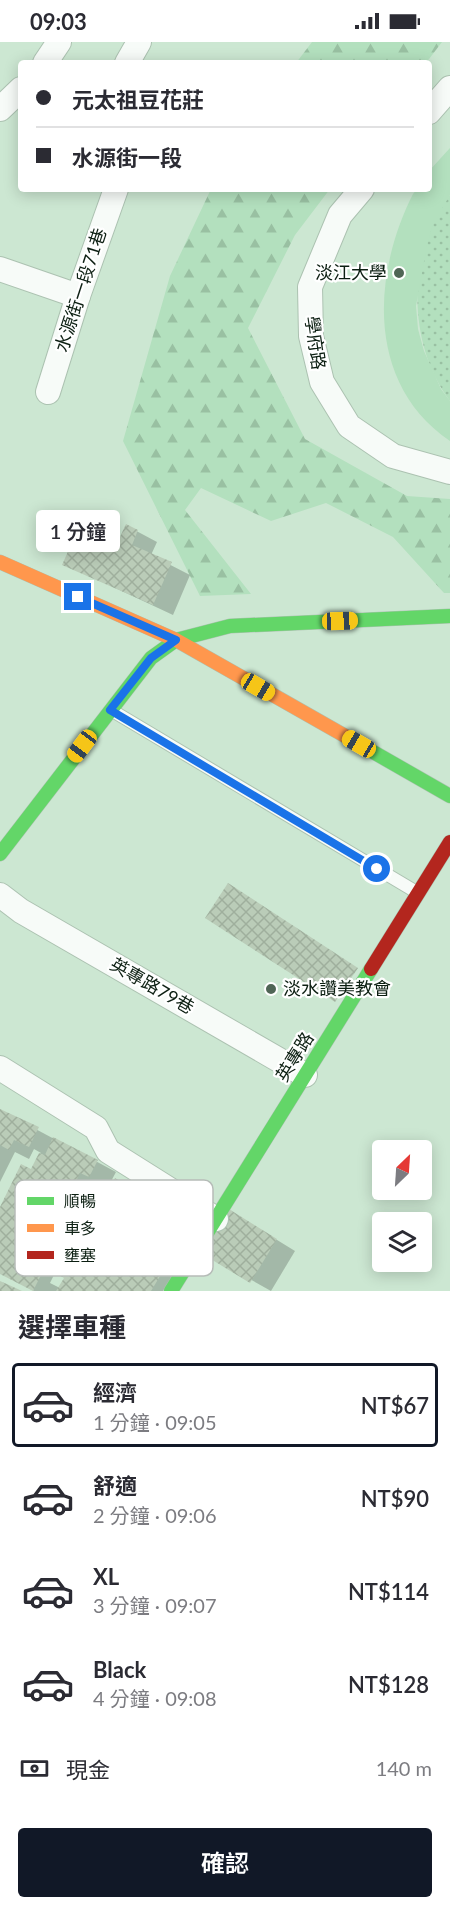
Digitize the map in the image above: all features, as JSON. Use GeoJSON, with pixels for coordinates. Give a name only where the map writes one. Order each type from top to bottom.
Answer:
{"type":"FeatureCollection","features":[{"type":"Feature","properties":{"kind":"street"},"geometry":{"type":"LineString","coordinates":[[47,60],[58,42]]}},
{"type":"Feature","properties":{"kind":"street"},"geometry":{"type":"LineString","coordinates":[[129,60],[139,42]]}},
{"type":"Feature","properties":{"kind":"street"},"geometry":{"type":"LineString","coordinates":[[432,109],[450,88]]}},
{"type":"Feature","properties":{"kind":"street"},"geometry":{"type":"LineString","coordinates":[[0,109],[18,92]]}},
{"type":"Feature","properties":{"kind":"street","name":"水源街一段71巷"},"geometry":{"type":"LineString","coordinates":[[48,392],[78,296],[115,192]]}},
{"type":"Feature","properties":{"kind":"street","name":"學府路"},"geometry":{"type":"LineString","coordinates":[[359,192],[340,215],[310,287],[311,336],[322,382],[349,426],[393,456],[450,472]]}},
{"type":"Feature","properties":{"kind":"street"},"geometry":{"type":"LineString","coordinates":[[0,269],[78,296]]}},
{"type":"Feature","properties":{"kind":"street"},"geometry":{"type":"LineString","coordinates":[[0,562],[176,640],[450,796]]}},
{"type":"Feature","properties":{"kind":"street"},"geometry":{"type":"LineString","coordinates":[[0,854],[151,658],[176,640],[230,626],[450,616]]}},
{"type":"Feature","properties":{"kind":"street","name":"英專路"},"geometry":{"type":"LineString","coordinates":[[213,1224],[450,842]]}},
{"type":"Feature","properties":{"kind":"street","name":"英專路79巷"},"geometry":{"type":"LineString","coordinates":[[0,896],[21,911],[305,1075]]}},
{"type":"Feature","properties":{"kind":"street"},"geometry":{"type":"LineString","coordinates":[[0,1068],[96,1128],[108,1151],[154,1180]]}},
{"type":"Feature","properties":{"kind":"street","name":"英專路"},"geometry":{"type":"LineString","coordinates":[[171,1291],[180,1276]]}},
{"type":"Feature","properties":{"kind":"lane"},"geometry":{"type":"LineString","coordinates":[[110,710],[418,893]]}},
{"type":"Feature","properties":{"kind":"green space"},"geometry":{"type":"Polygon","coordinates":[[[312,42],[442,42],[428,60],[298,60],[312,42]]]}},
{"type":"Feature","properties":{"kind":"green space"},"geometry":{"type":"Polygon","coordinates":[[[450,148],[450,195],[433,224],[416,306],[418,329],[424,351],[441,389],[450,401],[450,441],[423,417],[403,390],[391,359],[385,326],[385,293],[390,259],[399,226],[415,192],[432,192],[432,168],[450,148]]]}},
{"type":"Feature","properties":{"kind":"green space"},"geometry":{"type":"Polygon","coordinates":[[[210,192],[328,192],[295,235],[248,328],[305,439],[407,496],[450,499],[450,593],[444,593],[393,537],[326,503],[271,521],[201,488],[185,510],[251,594],[200,596],[123,441],[170,276],[210,192]]]}},
{"type":"Feature","properties":{"kind":"green space"},"geometry":{"type":"Polygon","coordinates":[[[450,195],[450,401],[436,378],[426,353],[417,298],[419,270],[425,243],[450,195]]]}},
{"type":"Feature","properties":{"kind":"building"},"geometry":{"type":"Polygon","coordinates":[[[81,522],[119,539],[126,524],[138,530],[132,545],[172,562],[153,605],[62,565],[81,522]]]}},
{"type":"Feature","properties":{"kind":"building"},"geometry":{"type":"Polygon","coordinates":[[[228,883],[358,968],[335,1002],[205,918],[228,883]]]}},
{"type":"Feature","properties":{"kind":"building"},"geometry":{"type":"Polygon","coordinates":[[[0,1109],[39,1127],[29,1147],[14,1140],[9,1150],[0,1145],[0,1109]]]}},
{"type":"Feature","properties":{"kind":"building"},"geometry":{"type":"Polygon","coordinates":[[[53,1137],[98,1160],[89,1177],[80,1173],[77,1180],[15,1180],[15,1276],[40,1276],[33,1291],[0,1274],[0,1207],[21,1164],[31,1169],[39,1153],[45,1155],[53,1137]]]}},
{"type":"Feature","properties":{"kind":"building"},"geometry":{"type":"Polygon","coordinates":[[[224,1206],[277,1239],[250,1283],[213,1260],[213,1223],[224,1206]]]}},
{"type":"Feature","properties":{"kind":"building"},"geometry":{"type":"Polygon","coordinates":[[[60,1276],[160,1276],[151,1291],[56,1291],[64,1278],[60,1276]]]}},
{"type":"Feature","properties":{"kind":"building"},"geometry":{"type":"Polygon","coordinates":[[[0,1281],[9,1285],[22,1291],[0,1291],[0,1281]]]}},
{"type":"Feature","properties":{"kind":"traffic: fast"},"geometry":{"type":"LineString","coordinates":[[0,854],[151,658],[176,640],[230,626],[450,616]]}},
{"type":"Feature","properties":{"kind":"traffic: fast"},"geometry":{"type":"LineString","coordinates":[[347,737],[450,796]]}},
{"type":"Feature","properties":{"kind":"traffic: fast"},"geometry":{"type":"LineString","coordinates":[[213,1223],[371,969]]}},
{"type":"Feature","properties":{"kind":"traffic: fast"},"geometry":{"type":"LineString","coordinates":[[171,1291],[180,1276]]}},
{"type":"Feature","properties":{"kind":"traffic: slow"},"geometry":{"type":"LineString","coordinates":[[0,562],[176,640],[347,737]]}},
{"type":"Feature","properties":{"kind":"traffic: jam"},"geometry":{"type":"LineString","coordinates":[[371,969],[450,842]]}},
{"type":"Feature","properties":{"kind":"place","name":"淡江大學"},"geometry":{"type":"Point","coordinates":[399,273]}},
{"type":"Feature","properties":{"kind":"place","name":"淡水讚美教會"},"geometry":{"type":"Point","coordinates":[271,989]}},
{"type":"Feature","properties":{"kind":"route"},"geometry":{"type":"LineString","coordinates":[[78,597],[176,640],[151,658],[110,710],[377,869]]}}]}
